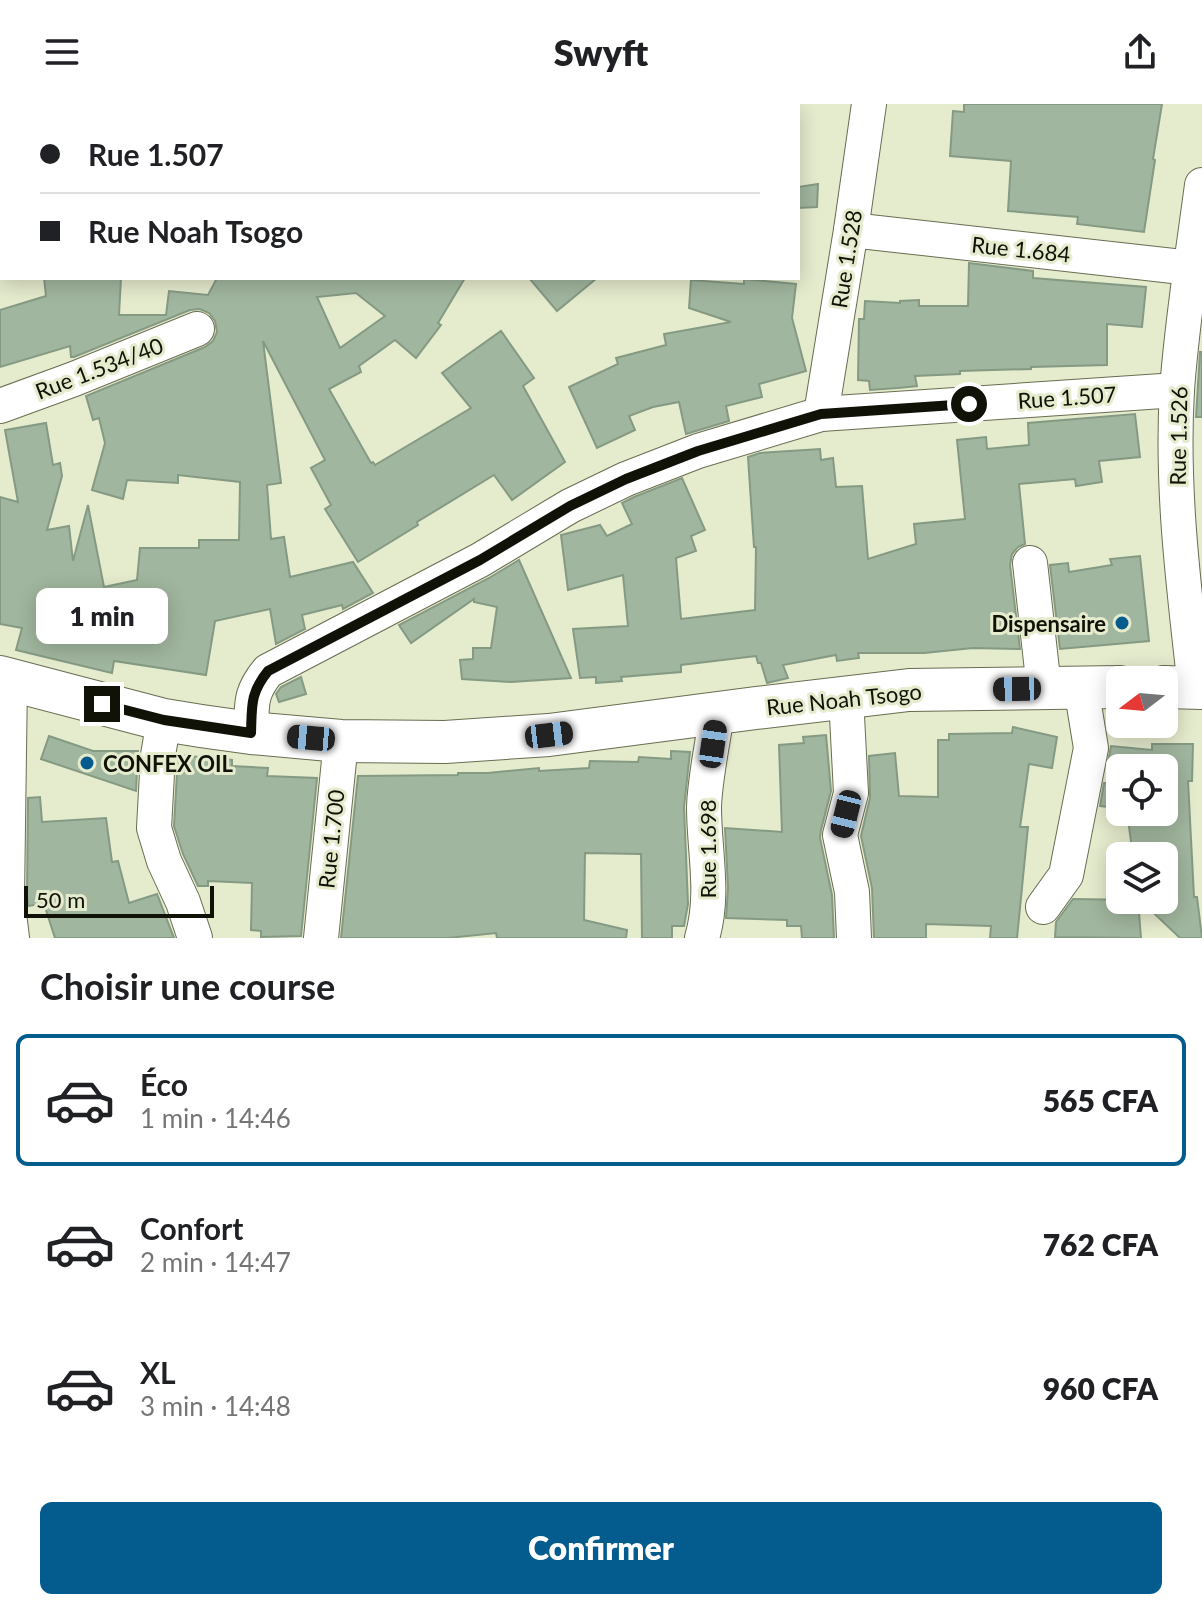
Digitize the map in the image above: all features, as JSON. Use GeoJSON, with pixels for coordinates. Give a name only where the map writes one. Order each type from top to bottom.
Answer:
{"type":"FeatureCollection","features":[{"type":"Feature","properties":{"kind":"main road","name":"Rue Noah Tsogo"},"geometry":{"type":"LineString","coordinates":[[5,679],[164,720],[251,733],[341,741],[445,742],[549,735],[909,690],[1082,688]]}},
{"type":"Feature","properties":{"kind":"street","name":"Rue 1.528"},"geometry":{"type":"LineString","coordinates":[[821,414],[869,104]]}},
{"type":"Feature","properties":{"kind":"street","name":"Rue 1.526"},"geometry":{"type":"LineString","coordinates":[[1187,687],[1177,486],[1177,390],[1202,185]]}},
{"type":"Feature","properties":{"kind":"street","name":"Rue 1.684"},"geometry":{"type":"LineString","coordinates":[[851,230],[1191,268]]}},
{"type":"Feature","properties":{"kind":"street","name":"Rue 1.534/40"},"geometry":{"type":"LineString","coordinates":[[0,406],[197,329]]}},
{"type":"Feature","properties":{"kind":"street","name":"Rue 1.507"},"geometry":{"type":"LineString","coordinates":[[251,733],[252,698],[257,684],[268,671],[480,560],[570,506],[626,479],[698,451],[821,414],[1177,390]]}},
{"type":"Feature","properties":{"kind":"street"},"geometry":{"type":"LineString","coordinates":[[1030,563],[1082,688],[1091,748],[1066,875],[1043,907]]}},
{"type":"Feature","properties":{"kind":"street"},"geometry":{"type":"LineString","coordinates":[[5,679],[7,897],[12,938]]}},
{"type":"Feature","properties":{"kind":"street"},"geometry":{"type":"LineString","coordinates":[[846,697],[851,793],[840,835],[852,892],[854,938]]}},
{"type":"Feature","properties":{"kind":"street","name":"Rue 1.698"},"geometry":{"type":"LineString","coordinates":[[702,938],[709,880],[704,805],[717,713]]}},
{"type":"Feature","properties":{"kind":"street"},"geometry":{"type":"LineString","coordinates":[[164,720],[158,755],[154,828],[195,938]]}},
{"type":"Feature","properties":{"kind":"street","name":"Rue 1.700"},"geometry":{"type":"LineString","coordinates":[[321,938],[341,741]]}},
{"type":"Feature","properties":{"kind":"building"},"geometry":{"type":"Polygon","coordinates":[[[964,104],[1162,104],[1144,232],[1077,224],[1078,217],[1008,211],[1011,161],[950,156],[953,111],[964,112],[964,104]]]}},
{"type":"Feature","properties":{"kind":"building"},"geometry":{"type":"Polygon","coordinates":[[[818,184],[817,207],[800,208],[800,187],[818,184]]]}},
{"type":"Feature","properties":{"kind":"building"},"geometry":{"type":"Polygon","coordinates":[[[969,263],[1033,271],[1033,278],[1146,287],[1142,327],[1107,324],[1107,365],[960,371],[960,374],[915,376],[917,386],[870,390],[869,381],[858,380],[859,319],[864,319],[865,301],[900,303],[919,300],[919,306],[968,306],[969,263]]]}},
{"type":"Feature","properties":{"kind":"building"},"geometry":{"type":"Polygon","coordinates":[[[44,280],[121,280],[119,315],[166,315],[169,291],[208,295],[216,280],[464,280],[438,323],[441,325],[416,358],[395,340],[359,366],[361,372],[329,389],[375,465],[471,408],[442,373],[501,331],[534,378],[523,386],[565,462],[512,500],[494,475],[358,562],[325,509],[331,505],[311,468],[325,460],[263,341],[281,483],[267,485],[271,539],[284,537],[290,577],[353,562],[373,593],[343,609],[342,605],[302,615],[305,629],[276,644],[270,609],[215,621],[206,675],[114,661],[112,673],[16,650],[22,628],[0,624],[0,497],[18,502],[5,430],[46,423],[53,465],[60,463],[62,476],[47,530],[69,526],[73,561],[88,505],[104,587],[137,580],[140,548],[199,548],[199,540],[239,540],[240,482],[178,475],[178,483],[127,480],[123,499],[92,490],[105,443],[99,418],[93,420],[86,396],[205,347],[213,341],[217,332],[215,321],[209,313],[200,309],[190,310],[74,357],[71,357],[70,346],[0,367],[0,310],[46,296],[44,280]],[[356,293],[317,297],[340,348],[385,316],[356,293]]]}},
{"type":"Feature","properties":{"kind":"building"},"geometry":{"type":"Polygon","coordinates":[[[531,280],[595,280],[557,311],[531,280]]]}},
{"type":"Feature","properties":{"kind":"building"},"geometry":{"type":"Polygon","coordinates":[[[691,280],[744,284],[744,280],[754,280],[796,284],[792,318],[806,371],[759,384],[762,397],[726,406],[729,421],[686,434],[679,402],[653,407],[629,416],[635,430],[597,448],[569,387],[618,364],[616,358],[666,345],[664,334],[731,322],[689,308],[691,280]]]}},
{"type":"Feature","properties":{"kind":"building"},"geometry":{"type":"Polygon","coordinates":[[[1200,352],[1202,417],[1196,417],[1200,352]]]}},
{"type":"Feature","properties":{"kind":"building"},"geometry":{"type":"Polygon","coordinates":[[[1135,414],[1140,457],[1099,461],[1102,482],[1076,486],[1075,479],[1019,484],[1025,544],[1012,554],[1010,565],[1020,649],[858,653],[859,658],[837,661],[836,655],[783,665],[788,678],[767,683],[756,656],[681,665],[681,672],[621,677],[622,681],[596,683],[596,677],[580,678],[573,629],[628,626],[623,575],[568,590],[561,535],[600,525],[607,536],[632,524],[622,503],[634,497],[682,478],[705,530],[691,536],[696,551],[676,558],[681,619],[755,610],[756,547],[748,457],[760,453],[820,449],[821,460],[833,458],[836,487],[862,486],[868,559],[916,544],[914,524],[965,519],[957,440],[986,437],[987,449],[1029,445],[1028,423],[1135,414]]]}},
{"type":"Feature","properties":{"kind":"building"},"geometry":{"type":"Polygon","coordinates":[[[1140,556],[1149,641],[1060,649],[1050,565],[1068,563],[1069,572],[1112,565],[1110,559],[1140,556]]]}},
{"type":"Feature","properties":{"kind":"building"},"geometry":{"type":"Polygon","coordinates":[[[519,560],[571,678],[511,682],[462,679],[460,660],[473,659],[473,648],[491,648],[497,607],[474,602],[474,599],[411,643],[399,625],[489,578],[519,560]]]}},
{"type":"Feature","properties":{"kind":"building"},"geometry":{"type":"Polygon","coordinates":[[[301,677],[306,694],[279,702],[276,694],[281,687],[301,677]]]}},
{"type":"Feature","properties":{"kind":"building"},"geometry":{"type":"Polygon","coordinates":[[[1013,727],[1057,737],[1052,768],[1029,764],[1020,827],[1028,827],[1017,938],[990,938],[991,926],[926,924],[926,938],[874,938],[872,888],[861,836],[870,798],[869,756],[895,753],[899,796],[938,797],[938,740],[949,740],[949,734],[1012,733],[1013,727]]]}},
{"type":"Feature","properties":{"kind":"building"},"geometry":{"type":"Polygon","coordinates":[[[826,735],[831,791],[820,838],[832,895],[834,938],[802,938],[801,926],[787,926],[787,920],[726,918],[725,828],[782,832],[779,745],[804,743],[803,737],[826,735]]]}},
{"type":"Feature","properties":{"kind":"building"},"geometry":{"type":"Polygon","coordinates":[[[49,736],[93,751],[138,751],[136,791],[41,759],[49,736]]]}},
{"type":"Feature","properties":{"kind":"building"},"geometry":{"type":"Polygon","coordinates":[[[1152,744],[1193,744],[1192,781],[1188,781],[1194,897],[1197,897],[1202,938],[1180,938],[1155,914],[1178,914],[1178,842],[1131,842],[1129,826],[1178,826],[1178,754],[1110,754],[1111,746],[1152,750],[1152,744]]]}},
{"type":"Feature","properties":{"kind":"building"},"geometry":{"type":"Polygon","coordinates":[[[671,751],[690,752],[684,807],[688,904],[684,926],[672,926],[672,938],[642,938],[641,854],[585,853],[584,920],[627,930],[626,938],[497,938],[496,933],[448,938],[341,938],[358,776],[458,775],[539,768],[539,771],[589,768],[590,761],[638,762],[639,757],[671,759],[671,751]]]}},
{"type":"Feature","properties":{"kind":"building"},"geometry":{"type":"Polygon","coordinates":[[[178,755],[232,760],[232,766],[268,768],[267,776],[317,778],[301,936],[261,937],[261,931],[251,930],[252,883],[208,881],[208,886],[198,886],[174,826],[178,755]]]}},
{"type":"Feature","properties":{"kind":"building"},"geometry":{"type":"Polygon","coordinates":[[[1104,783],[1106,783],[1106,807],[1100,806],[1104,783]]]}},
{"type":"Feature","properties":{"kind":"building"},"geometry":{"type":"Polygon","coordinates":[[[40,797],[42,822],[106,818],[112,862],[118,861],[129,903],[157,894],[174,938],[55,938],[44,904],[28,906],[28,798],[40,797]]]}},
{"type":"Feature","properties":{"kind":"building"},"geometry":{"type":"Polygon","coordinates":[[[1073,899],[1106,900],[1106,914],[1139,914],[1141,938],[1055,937],[1056,922],[1073,899]]]}},
{"type":"Feature","properties":{"kind":"place","name":"Dispensaire"},"geometry":{"type":"Point","coordinates":[1122,623]}},
{"type":"Feature","properties":{"kind":"place","name":"CONFEX OIL"},"geometry":{"type":"Point","coordinates":[87,763]}},
{"type":"Feature","properties":{"kind":"route"},"geometry":{"type":"LineString","coordinates":[[102,704],[164,720],[251,733],[252,698],[257,684],[268,671],[480,560],[570,506],[626,479],[698,451],[821,414],[969,404]]}}]}
